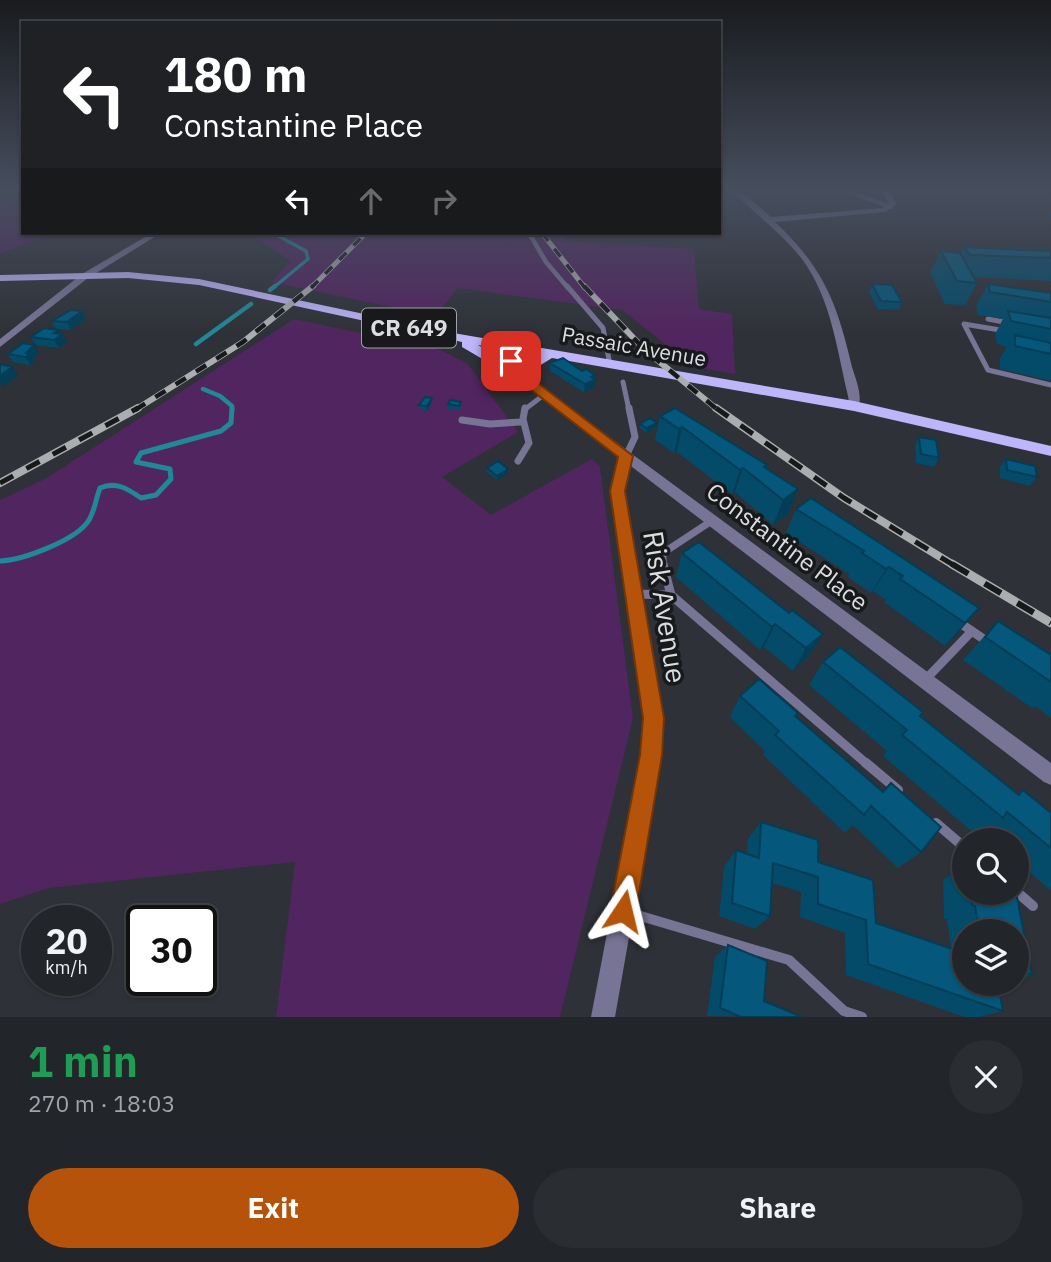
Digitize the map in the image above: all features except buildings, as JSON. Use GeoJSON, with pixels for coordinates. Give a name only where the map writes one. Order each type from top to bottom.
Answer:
{"type":"FeatureCollection","features":[{"type":"Feature","properties":{"kind":"main road","name":"Passaic Avenue"},"geometry":{"type":"LineString","coordinates":[[0,278],[152,276],[199,282],[459,338],[854,406],[1051,451]]}},
{"type":"Feature","properties":{"kind":"main road"},"geometry":{"type":"LineString","coordinates":[[459,338],[525,380],[534,364],[549,354]]}},
{"type":"Feature","properties":{"kind":"street"},"geometry":{"type":"LineString","coordinates":[[0,344],[85,276],[148,238]]}},
{"type":"Feature","properties":{"kind":"street"},"geometry":{"type":"LineString","coordinates":[[787,238],[806,259],[826,296],[854,396],[854,406]]}},
{"type":"Feature","properties":{"kind":"street","name":"Constantine Place"},"geometry":{"type":"LineString","coordinates":[[509,347],[511,361],[525,380],[1051,775]]}},
{"type":"Feature","properties":{"kind":"street","name":"Risk Avenue"},"geometry":{"type":"LineString","coordinates":[[603,1017],[651,755],[654,718],[617,491],[626,456]]}},
{"type":"Feature","properties":{"kind":"lane"},"geometry":{"type":"LineString","coordinates":[[532,238],[546,262],[603,328],[608,342],[610,365]]}},
{"type":"Feature","properties":{"kind":"lane"},"geometry":{"type":"LineString","coordinates":[[989,319],[1013,324]]}},
{"type":"Feature","properties":{"kind":"lane"},"geometry":{"type":"LineString","coordinates":[[1014,333],[964,324],[988,370],[1051,385]]}},
{"type":"Feature","properties":{"kind":"lane"},"geometry":{"type":"LineString","coordinates":[[623,382],[635,438],[626,456]]}},
{"type":"Feature","properties":{"kind":"lane"},"geometry":{"type":"LineString","coordinates":[[518,461],[529,443],[520,422],[526,406],[545,394]]}},
{"type":"Feature","properties":{"kind":"lane"},"geometry":{"type":"LineString","coordinates":[[462,420],[520,422]]}},
{"type":"Feature","properties":{"kind":"lane"},"geometry":{"type":"LineString","coordinates":[[714,520],[663,553],[661,558],[671,595],[901,793]]}},
{"type":"Feature","properties":{"kind":"lane"},"geometry":{"type":"LineString","coordinates":[[635,594],[671,595]]}},
{"type":"Feature","properties":{"kind":"lane"},"geometry":{"type":"LineString","coordinates":[[951,617],[1000,651]]}},
{"type":"Feature","properties":{"kind":"lane"},"geometry":{"type":"LineString","coordinates":[[925,679],[972,631]]}},
{"type":"Feature","properties":{"kind":"lane"},"geometry":{"type":"LineString","coordinates":[[922,811],[952,837]]}},
{"type":"Feature","properties":{"kind":"lane"},"geometry":{"type":"LineString","coordinates":[[1029,902],[1033,906]]}},
{"type":"Feature","properties":{"kind":"lane"},"geometry":{"type":"LineString","coordinates":[[623,911],[789,960],[844,1011],[862,1017]]}},
{"type":"Feature","properties":{"kind":"shaded area"},"geometry":{"type":"Polygon","coordinates":[[[0,238],[44,238],[0,253],[0,238]]]}},
{"type":"Feature","properties":{"kind":"shaded area"},"geometry":{"type":"Polygon","coordinates":[[[257,238],[566,238],[567,241],[694,249],[699,309],[732,314],[735,374],[694,367],[622,310],[458,288],[435,316],[271,282],[291,261],[257,238]]]}},
{"type":"Feature","properties":{"kind":"shaded area"},"geometry":{"type":"Polygon","coordinates":[[[294,319],[438,349],[467,363],[518,432],[442,477],[491,515],[592,459],[600,467],[633,718],[560,1017],[276,1017],[295,862],[49,888],[0,904],[0,500],[45,479],[294,319]]]}},
{"type":"Feature","properties":{"kind":"waterway"},"geometry":{"type":"LineString","coordinates":[[273,288],[308,259],[306,251],[283,238]]}},
{"type":"Feature","properties":{"kind":"waterway"},"geometry":{"type":"LineString","coordinates":[[270,290],[275,286]]}},
{"type":"Feature","properties":{"kind":"waterway"},"geometry":{"type":"LineString","coordinates":[[196,344],[251,304]]}},
{"type":"Feature","properties":{"kind":"waterway"},"geometry":{"type":"LineString","coordinates":[[203,389],[220,396],[232,408]]}},
{"type":"Feature","properties":{"kind":"waterway"},"geometry":{"type":"LineString","coordinates":[[0,561],[35,553],[73,535],[89,520],[100,488],[117,486],[141,498],[156,495],[171,479],[170,469],[136,462],[141,453],[221,431],[231,423],[232,408]]}},
{"type":"Feature","properties":{"kind":"railway"},"geometry":{"type":"LineString","coordinates":[[313,286],[361,238]]}},
{"type":"Feature","properties":{"kind":"railway"},"geometry":{"type":"LineString","coordinates":[[546,238],[585,288]]}},
{"type":"Feature","properties":{"kind":"railway"},"geometry":{"type":"LineString","coordinates":[[135,410],[243,342],[313,286]]}},
{"type":"Feature","properties":{"kind":"railway"},"geometry":{"type":"LineString","coordinates":[[584,286],[645,350],[718,410]]}},
{"type":"Feature","properties":{"kind":"railway"},"geometry":{"type":"LineString","coordinates":[[0,483],[138,408]]}},
{"type":"Feature","properties":{"kind":"railway"},"geometry":{"type":"LineString","coordinates":[[716,408],[844,498],[955,566]]}},
{"type":"Feature","properties":{"kind":"railway"},"geometry":{"type":"LineString","coordinates":[[952,564],[1051,623]]}},
{"type":"Feature","properties":{"kind":"route"},"geometry":{"type":"LineString","coordinates":[[511,361],[525,380],[626,456],[617,491],[654,718],[651,755],[623,911]]}}]}
